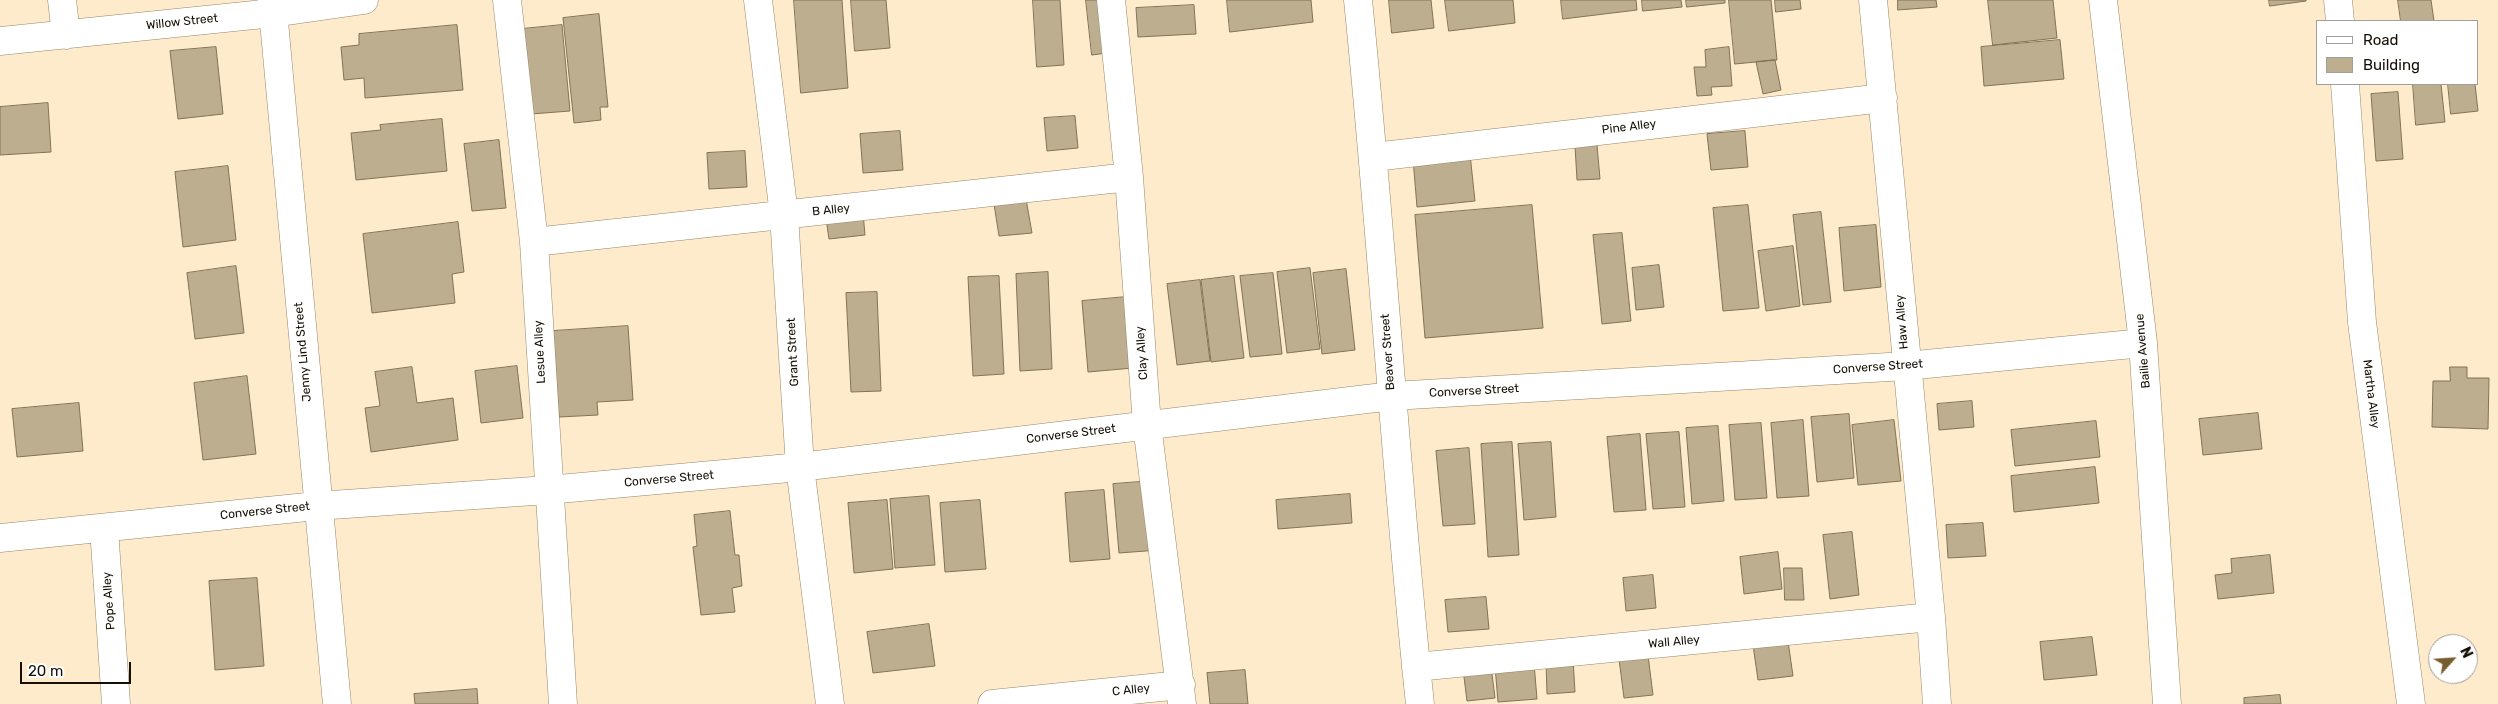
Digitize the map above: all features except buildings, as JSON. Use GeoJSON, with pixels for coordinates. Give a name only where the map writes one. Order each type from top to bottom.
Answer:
{"type":"FeatureCollection","features":[{"type":"Feature","properties":{"kind":"street"},"geometry":{"type":"LineString","coordinates":[[62,0],[66,34]]}},
{"type":"Feature","properties":{"kind":"street","name":"Willow Street"},"geometry":{"type":"LineString","coordinates":[[0,41],[272,6],[364,0]]}},
{"type":"Feature","properties":{"kind":"street","name":"Lesue Alley"},"geometry":{"type":"LineString","coordinates":[[507,0],[534,242],[548,490],[563,704]]}},
{"type":"Feature","properties":{"kind":"street","name":"Grant Street"},"geometry":{"type":"LineString","coordinates":[[758,0],[784,215],[800,467],[830,704]]}},
{"type":"Feature","properties":{"kind":"street","name":"Clay Alley"},"geometry":{"type":"LineString","coordinates":[[1111,0],[1129,177],[1147,425],[1181,695]]}},
{"type":"Feature","properties":{"kind":"street","name":"Beaver Street"},"geometry":{"type":"LineString","coordinates":[[1358,0],[1374,157],[1392,396],[1420,704]]}},
{"type":"Feature","properties":{"kind":"street","name":"Haw Alley"},"geometry":{"type":"LineString","coordinates":[[1873,0],[1884,98],[1906,366],[1932,617],[1937,704]]}},
{"type":"Feature","properties":{"kind":"street","name":"Bailie Avenue"},"geometry":{"type":"LineString","coordinates":[[2103,0],[2143,343],[2167,704]]}},
{"type":"Feature","properties":{"kind":"street"},"geometry":{"type":"LineString","coordinates":[[2338,0],[2340,20]]}},
{"type":"Feature","properties":{"kind":"street","name":"Jenny Lind Street"},"geometry":{"type":"LineString","coordinates":[[272,6],[317,506],[337,704]]}},
{"type":"Feature","properties":{"kind":"street","name":"Martha Alley"},"geometry":{"type":"LineString","coordinates":[[2345,85],[2362,322],[2410,704]]}},
{"type":"Feature","properties":{"kind":"street","name":"Pine Alley"},"geometry":{"type":"LineString","coordinates":[[1374,157],[1884,98]]}},
{"type":"Feature","properties":{"kind":"street","name":"B Alley"},"geometry":{"type":"LineString","coordinates":[[534,242],[1129,177]]}},
{"type":"Feature","properties":{"kind":"street","name":"Converse Street"},"geometry":{"type":"LineString","coordinates":[[0,538],[317,506],[548,490],[800,467],[1392,396],[1906,366],[2143,343]]}},
{"type":"Feature","properties":{"kind":"street","name":"Pope Alley"},"geometry":{"type":"LineString","coordinates":[[104,528],[116,704]]}},
{"type":"Feature","properties":{"kind":"street","name":"Wall Alley"},"geometry":{"type":"LineString","coordinates":[[1416,667],[1932,617]]}},
{"type":"Feature","properties":{"kind":"street","name":"C Alley"},"geometry":{"type":"LineString","coordinates":[[992,704],[1181,695]]}}]}
